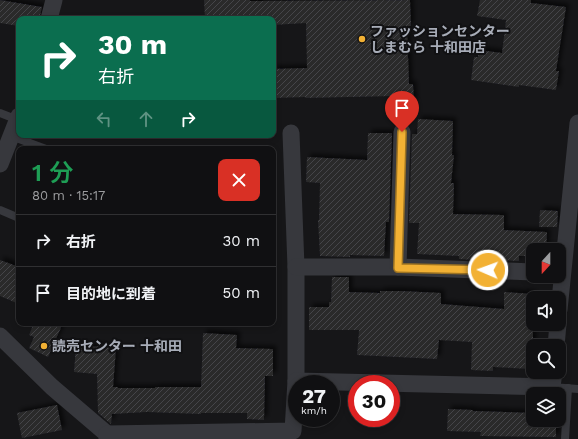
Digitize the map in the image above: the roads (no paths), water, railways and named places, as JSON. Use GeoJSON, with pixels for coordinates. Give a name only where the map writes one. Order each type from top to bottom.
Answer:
{"type":"FeatureCollection","features":[{"type":"Feature","properties":{"kind":"street"},"geometry":{"type":"LineString","coordinates":[[50,16],[54,0]]}},
{"type":"Feature","properties":{"kind":"street"},"geometry":{"type":"LineString","coordinates":[[0,164],[16,123]]}},
{"type":"Feature","properties":{"kind":"street"},"geometry":{"type":"LineString","coordinates":[[564,243],[578,123]]}},
{"type":"Feature","properties":{"kind":"street"},"geometry":{"type":"LineString","coordinates":[[398,268],[402,132]]}},
{"type":"Feature","properties":{"kind":"street"},"geometry":{"type":"LineString","coordinates":[[292,133],[296,267],[296,375]]}},
{"type":"Feature","properties":{"kind":"street"},"geometry":{"type":"LineString","coordinates":[[296,267],[526,272]]}},
{"type":"Feature","properties":{"kind":"street"},"geometry":{"type":"LineString","coordinates":[[0,336],[52,387],[107,437],[293,431],[293,427]]}},
{"type":"Feature","properties":{"kind":"street"},"geometry":{"type":"LineString","coordinates":[[340,381],[558,382]]}},
{"type":"Feature","properties":{"kind":"lane"},"geometry":{"type":"LineString","coordinates":[[0,113],[16,117]]}},
{"type":"Feature","properties":{"kind":"lane"},"geometry":{"type":"LineString","coordinates":[[11,136],[16,138]]}},
{"type":"Feature","properties":{"kind":"lane"},"geometry":{"type":"LineString","coordinates":[[16,138],[38,146]]}},
{"type":"Feature","properties":{"kind":"lane"},"geometry":{"type":"LineString","coordinates":[[0,210],[16,217]]}},
{"type":"Feature","properties":{"kind":"lane"},"geometry":{"type":"LineString","coordinates":[[565,439],[558,382],[578,389]]}},
{"type":"Feature","properties":{"kind":"place","name":"ファッションセンター しまむら 十和田店"},"geometry":{"type":"Point","coordinates":[362,39]}},
{"type":"Feature","properties":{"kind":"place","name":"読売センター 十和田"},"geometry":{"type":"Point","coordinates":[44,346]}}]}
